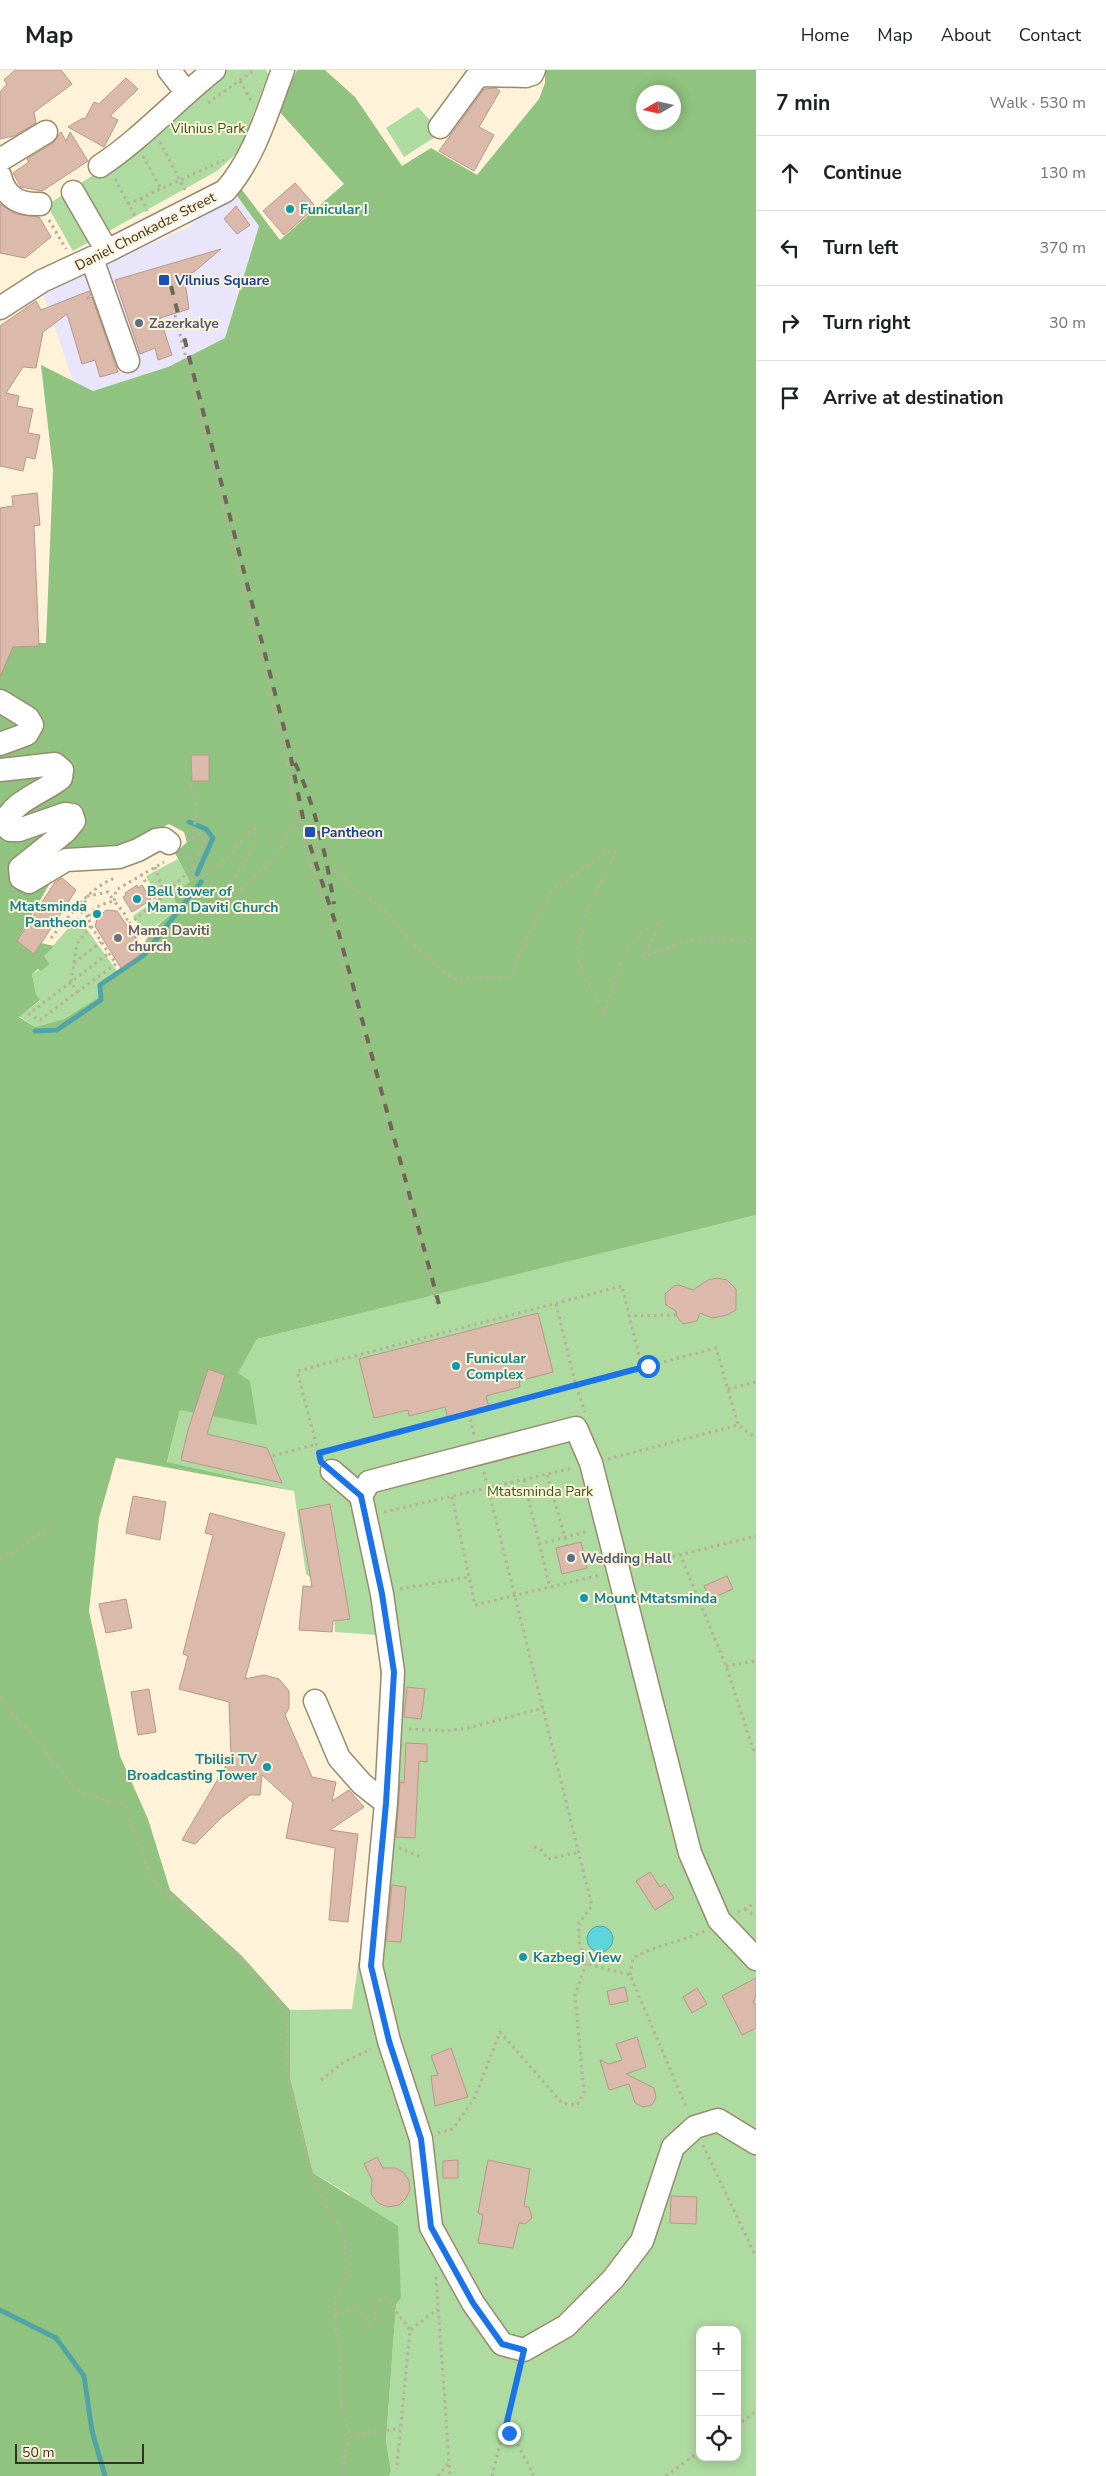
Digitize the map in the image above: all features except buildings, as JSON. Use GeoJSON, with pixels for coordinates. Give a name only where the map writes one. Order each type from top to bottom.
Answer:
{"type":"FeatureCollection","features":[{"type":"Feature","properties":{"kind":"street"},"geometry":{"type":"LineString","coordinates":[[169,70],[186,92]]}},
{"type":"Feature","properties":{"kind":"street"},"geometry":{"type":"LineString","coordinates":[[106,171],[118,155],[186,92],[214,70]]}},
{"type":"Feature","properties":{"kind":"street","name":"Daniel Chonkadze Street"},"geometry":{"type":"LineString","coordinates":[[0,308],[42,281],[100,255],[225,191],[237,177],[247,160],[283,70]]}},
{"type":"Feature","properties":{"kind":"street"},"geometry":{"type":"LineString","coordinates":[[440,127],[476,78],[483,75],[526,76],[532,74],[534,70]]}},
{"type":"Feature","properties":{"kind":"street"},"geometry":{"type":"LineString","coordinates":[[0,160],[46,132]]}},
{"type":"Feature","properties":{"kind":"street"},"geometry":{"type":"LineString","coordinates":[[0,176],[10,198],[26,205],[40,204]]}},
{"type":"Feature","properties":{"kind":"street"},"geometry":{"type":"LineString","coordinates":[[73,192],[100,255],[128,361]]}},
{"type":"Feature","properties":{"kind":"street"},"geometry":{"type":"LineString","coordinates":[[0,701],[28,718],[32,726],[27,734],[0,744]]}},
{"type":"Feature","properties":{"kind":"street"},"geometry":{"type":"LineString","coordinates":[[0,770],[55,764],[62,770],[61,778],[49,788],[17,806],[6,817],[4,825],[10,830],[19,830],[65,814],[72,815],[74,821],[65,832],[20,868],[21,878],[29,882],[66,860],[119,857],[138,850],[156,840],[164,839],[176,850]]}},
{"type":"Feature","properties":{"kind":"street"},"geometry":{"type":"LineString","coordinates":[[756,1959],[719,1920],[690,1853],[591,1463],[576,1428],[369,1482],[363,1506],[382,1594],[394,1672],[386,1803],[371,1966],[389,2041],[421,2139],[431,2227],[473,2303],[502,2344],[524,2350],[566,2326],[613,2280],[642,2241],[673,2147],[695,2127],[718,2120],[756,2143]]}},
{"type":"Feature","properties":{"kind":"street"},"geometry":{"type":"LineString","coordinates":[[325,1462],[363,1506]]}},
{"type":"Feature","properties":{"kind":"street"},"geometry":{"type":"LineString","coordinates":[[315,1701],[339,1758],[362,1784],[386,1803]]}},
{"type":"Feature","properties":{"kind":"path"},"geometry":{"type":"LineString","coordinates":[[258,70],[259,75]]}},
{"type":"Feature","properties":{"kind":"path"},"geometry":{"type":"LineString","coordinates":[[240,81],[253,103],[255,96]]}},
{"type":"Feature","properties":{"kind":"path"},"geometry":{"type":"LineString","coordinates":[[157,136],[187,193]]}},
{"type":"Feature","properties":{"kind":"path"},"geometry":{"type":"LineString","coordinates":[[139,148],[161,189]]}},
{"type":"Feature","properties":{"kind":"path"},"geometry":{"type":"LineString","coordinates":[[128,204],[228,156]]}},
{"type":"Feature","properties":{"kind":"path"},"geometry":{"type":"LineString","coordinates":[[106,171],[136,218]]}},
{"type":"Feature","properties":{"kind":"path"},"geometry":{"type":"LineString","coordinates":[[141,198],[148,212]]}},
{"type":"Feature","properties":{"kind":"path"},"geometry":{"type":"LineString","coordinates":[[40,204],[67,251]]}},
{"type":"Feature","properties":{"kind":"path"},"geometry":{"type":"LineString","coordinates":[[175,315],[284,746],[299,826],[310,863],[332,921],[438,1308]]}},
{"type":"Feature","properties":{"kind":"path"},"geometry":{"type":"LineString","coordinates":[[202,781],[191,785],[197,806],[194,829],[200,835],[204,835],[207,838],[190,873],[193,880],[217,867],[238,847],[244,836],[255,829],[257,839],[248,858],[214,904],[212,908],[217,911],[278,855],[289,826],[296,824]]}},
{"type":"Feature","properties":{"kind":"path"},"geometry":{"type":"LineString","coordinates":[[310,832],[319,866],[323,865]]}},
{"type":"Feature","properties":{"kind":"path"},"geometry":{"type":"LineString","coordinates":[[114,901],[116,890],[155,867],[176,850],[200,835]]}},
{"type":"Feature","properties":{"kind":"path"},"geometry":{"type":"LineString","coordinates":[[335,869],[350,885],[381,907],[422,954],[449,975],[458,980],[474,977],[508,977],[514,972],[525,940],[553,890],[605,852],[613,850],[615,852],[612,859],[590,898],[579,948],[579,961],[604,1014],[624,953],[628,946],[652,925],[658,923],[660,926],[643,957],[685,941],[718,939],[743,941],[756,938]]}},
{"type":"Feature","properties":{"kind":"path"},"geometry":{"type":"LineString","coordinates":[[189,856],[195,860]]}},
{"type":"Feature","properties":{"kind":"path"},"geometry":{"type":"LineString","coordinates":[[155,867],[164,894]]}},
{"type":"Feature","properties":{"kind":"path"},"geometry":{"type":"LineString","coordinates":[[141,874],[157,902]]}},
{"type":"Feature","properties":{"kind":"path"},"geometry":{"type":"LineString","coordinates":[[51,938],[103,882],[123,875]]}},
{"type":"Feature","properties":{"kind":"path"},"geometry":{"type":"LineString","coordinates":[[129,924],[157,902],[184,875]]}},
{"type":"Feature","properties":{"kind":"path"},"geometry":{"type":"LineString","coordinates":[[126,883],[130,888]]}},
{"type":"Feature","properties":{"kind":"path"},"geometry":{"type":"LineString","coordinates":[[88,896],[108,892],[129,924],[137,941]]}},
{"type":"Feature","properties":{"kind":"path"},"geometry":{"type":"LineString","coordinates":[[88,896],[80,911],[88,917],[91,926],[113,957],[116,964],[40,1020],[29,1014],[109,953]]}},
{"type":"Feature","properties":{"kind":"path"},"geometry":{"type":"LineString","coordinates":[[88,917],[100,904],[114,901]]}},
{"type":"Feature","properties":{"kind":"path"},"geometry":{"type":"LineString","coordinates":[[78,992],[71,982],[77,944],[91,926]]}},
{"type":"Feature","properties":{"kind":"path"},"geometry":{"type":"LineString","coordinates":[[74,964],[101,942]]}},
{"type":"Feature","properties":{"kind":"path"},"geometry":{"type":"LineString","coordinates":[[642,1368],[622,1286],[297,1371],[317,1444],[325,1462],[469,1414],[576,1386],[716,1348],[738,1425],[756,1438]]}},
{"type":"Feature","properties":{"kind":"path"},"geometry":{"type":"LineString","coordinates":[[556,1304],[579,1392]]}},
{"type":"Feature","properties":{"kind":"path"},"geometry":{"type":"LineString","coordinates":[[628,1316],[677,1315]]}},
{"type":"Feature","properties":{"kind":"path"},"geometry":{"type":"LineString","coordinates":[[728,1389],[756,1382]]}},
{"type":"Feature","properties":{"kind":"path"},"geometry":{"type":"LineString","coordinates":[[469,1414],[471,1420]]}},
{"type":"Feature","properties":{"kind":"path"},"geometry":{"type":"LineString","coordinates":[[363,1506],[452,1497],[547,1475],[738,1425]]}},
{"type":"Feature","properties":{"kind":"path"},"geometry":{"type":"LineString","coordinates":[[273,1456],[317,1444]]}},
{"type":"Feature","properties":{"kind":"path"},"geometry":{"type":"LineString","coordinates":[[547,1475],[567,1545]]}},
{"type":"Feature","properties":{"kind":"path"},"geometry":{"type":"LineString","coordinates":[[421,2139],[453,2129],[475,2097],[500,2032],[562,2102],[577,2105],[584,2092],[574,1995],[586,1964],[579,1942],[579,1923],[592,1906],[485,1478]]}},
{"type":"Feature","properties":{"kind":"path"},"geometry":{"type":"LineString","coordinates":[[524,1480],[550,1588]]}},
{"type":"Feature","properties":{"kind":"path"},"geometry":{"type":"LineString","coordinates":[[452,1497],[475,1605],[515,1597]]}},
{"type":"Feature","properties":{"kind":"path"},"geometry":{"type":"LineString","coordinates":[[0,1560],[54,1525]]}},
{"type":"Feature","properties":{"kind":"path"},"geometry":{"type":"LineString","coordinates":[[539,1544],[606,1527]]}},
{"type":"Feature","properties":{"kind":"path"},"geometry":{"type":"LineString","coordinates":[[680,1554],[726,1666],[753,1748],[756,1752]]}},
{"type":"Feature","properties":{"kind":"path"},"geometry":{"type":"LineString","coordinates":[[408,1588],[468,1577]]}},
{"type":"Feature","properties":{"kind":"path"},"geometry":{"type":"LineString","coordinates":[[726,1666],[756,1661]]}},
{"type":"Feature","properties":{"kind":"path"},"geometry":{"type":"LineString","coordinates":[[0,1697],[14,1717],[39,1740],[54,1765],[63,1770],[74,1789],[111,1803],[123,1803],[128,1810],[129,1820],[151,1877],[157,1886],[180,1903],[234,1952],[286,2011],[288,2078],[310,2169],[330,2217],[338,2223],[343,2232],[345,2243],[346,2276],[335,2299],[340,2353],[341,2404],[350,2437],[344,2457],[344,2476]]}},
{"type":"Feature","properties":{"kind":"path"},"geometry":{"type":"LineString","coordinates":[[390,1728],[447,1731],[543,1708]]}},
{"type":"Feature","properties":{"kind":"path"},"geometry":{"type":"LineString","coordinates":[[534,1846],[542,1850],[548,1859],[580,1852]]}},
{"type":"Feature","properties":{"kind":"path"},"geometry":{"type":"LineString","coordinates":[[756,1903],[745,1908],[756,1918]]}},
{"type":"Feature","properties":{"kind":"path"},"geometry":{"type":"LineString","coordinates":[[642,2002],[630,1975],[633,1958],[646,1950],[684,1941],[709,1930]]}},
{"type":"Feature","properties":{"kind":"path"},"geometry":{"type":"LineString","coordinates":[[586,1964],[630,1975]]}},
{"type":"Feature","properties":{"kind":"path"},"geometry":{"type":"LineString","coordinates":[[321,2080],[344,2062],[389,2041]]}},
{"type":"Feature","properties":{"kind":"path"},"geometry":{"type":"LineString","coordinates":[[435,2273],[450,2476]]}},
{"type":"Feature","properties":{"kind":"path"},"geometry":{"type":"LineString","coordinates":[[335,2315],[344,2313],[356,2305],[370,2327],[374,2323],[376,2303],[385,2297],[410,2330],[397,2465]]}},
{"type":"Feature","properties":{"kind":"path"},"geometry":{"type":"LineString","coordinates":[[410,2330],[438,2309]]}},
{"type":"Feature","properties":{"kind":"path"},"geometry":{"type":"LineString","coordinates":[[492,2476],[524,2350]]}},
{"type":"Feature","properties":{"kind":"path"},"geometry":{"type":"LineString","coordinates":[[741,2423],[756,2411]]}},
{"type":"Feature","properties":{"kind":"path"},"geometry":{"type":"LineString","coordinates":[[350,2437],[362,2435],[366,2431],[372,2433],[400,2428]]}},
{"type":"Feature","properties":{"kind":"path"},"geometry":{"type":"LineString","coordinates":[[505,2430],[514,2437],[534,2476]]}},
{"type":"Feature","properties":{"kind":"path"},"geometry":{"type":"LineString","coordinates":[[666,2476],[696,2454]]}},
{"type":"Feature","properties":{"kind":"path"},"geometry":{"type":"LineString","coordinates":[[438,2476],[448,2464]]}},
{"type":"Feature","properties":{"kind":"shaded area"},"geometry":{"type":"Polygon","coordinates":[[[231,188],[259,226],[225,338],[168,367],[93,391],[73,381],[43,293],[81,274],[189,227],[231,188]]]}},
{"type":"Feature","properties":{"kind":"green space","name":"Vilnius Park"},"geometry":{"type":"Polygon","coordinates":[[[223,70],[266,70],[268,74],[240,150],[217,171],[73,251],[47,205],[121,157],[223,70]]]}},
{"type":"Feature","properties":{"kind":"green space"},"geometry":{"type":"Polygon","coordinates":[[[297,70],[325,70],[355,97],[402,166],[431,148],[477,175],[539,99],[545,83],[545,70],[756,70],[756,1215],[257,1339],[238,1373],[250,1381],[257,1425],[180,1410],[167,1462],[294,1491],[116,1458],[99,1518],[89,1611],[120,1756],[148,1819],[170,1890],[242,1956],[290,2010],[290,2077],[313,2173],[398,2226],[401,2298],[396,2305],[386,2441],[391,2471],[389,2476],[0,2476],[0,643],[46,643],[53,470],[41,365],[93,391],[168,367],[225,338],[259,226],[235,193],[236,182],[280,240],[344,184],[278,110],[297,70]],[[169,824],[120,848],[55,874],[17,941],[33,953],[41,943],[54,946],[44,956],[50,964],[41,971],[38,969],[32,974],[36,994],[40,1000],[19,1017],[35,1027],[64,1019],[99,997],[97,984],[140,955],[149,935],[177,910],[174,894],[190,882],[175,853],[187,842],[184,832],[169,824]]]}},
{"type":"Feature","properties":{"kind":"green space"},"geometry":{"type":"Polygon","coordinates":[[[418,107],[436,127],[435,137],[404,157],[386,128],[418,107]]]}},
{"type":"Feature","properties":{"kind":"green space"},"geometry":{"type":"Polygon","coordinates":[[[178,859],[190,882],[177,910],[155,926],[149,938],[133,916],[158,898],[146,876],[178,859]]]}},
{"type":"Feature","properties":{"kind":"green space"},"geometry":{"type":"Polygon","coordinates":[[[78,917],[117,971],[97,984],[99,997],[64,1019],[35,1027],[19,1016],[40,1001],[36,994],[32,974],[50,964],[44,956],[78,917]]]}},
{"type":"Feature","properties":{"kind":"green space","name":"Mtatsminda Park"},"geometry":{"type":"Polygon","coordinates":[[[756,1215],[756,2476],[389,2476],[391,2471],[386,2441],[396,2305],[401,2298],[349,2194],[313,2173],[290,2077],[290,2010],[352,2009],[364,1920],[374,1815],[381,1687],[377,1635],[335,1632],[333,1595],[306,1574],[294,1491],[167,1463],[180,1410],[237,1374],[257,1339],[756,1215]]]}},
{"type":"Feature","properties":{"kind":"water"},"geometry":{"type":"Polygon","coordinates":[[[600,1926],[609,1930],[613,1939],[609,1948],[600,1952],[591,1948],[587,1939],[591,1930],[600,1926]]]}},
{"type":"Feature","properties":{"kind":"waterway"},"geometry":{"type":"LineString","coordinates":[[189,822],[206,829],[213,838],[197,874]]}},
{"type":"Feature","properties":{"kind":"waterway"},"geometry":{"type":"LineString","coordinates":[[35,1031],[57,1030],[101,1000],[100,985],[144,955],[201,882]]}},
{"type":"Feature","properties":{"kind":"waterway"},"geometry":{"type":"LineString","coordinates":[[0,2310],[56,2338],[84,2376],[92,2431],[105,2476]]}},
{"type":"Feature","properties":{"kind":"railway"},"geometry":{"type":"LineString","coordinates":[[171,286],[289,748],[306,833],[339,934],[440,1308]]}},
{"type":"Feature","properties":{"kind":"railway"},"geometry":{"type":"LineString","coordinates":[[295,763],[309,797],[319,832],[334,904]]}},
{"type":"Feature","properties":{"kind":"place","name":"Funicular I"},"geometry":{"type":"Point","coordinates":[290,209]}},
{"type":"Feature","properties":{"kind":"place","name":"Vilnius Square"},"geometry":{"type":"Point","coordinates":[164,280]}},
{"type":"Feature","properties":{"kind":"place","name":"Zazerkalye"},"geometry":{"type":"Point","coordinates":[139,323]}},
{"type":"Feature","properties":{"kind":"place","name":"Pantheon"},"geometry":{"type":"Point","coordinates":[310,832]}},
{"type":"Feature","properties":{"kind":"place","name":"Bell tower of Mama Daviti Church"},"geometry":{"type":"Point","coordinates":[137,899]}},
{"type":"Feature","properties":{"kind":"place","name":"Mtatsminda Pantheon"},"geometry":{"type":"Point","coordinates":[97,914]}},
{"type":"Feature","properties":{"kind":"place","name":"Mama Daviti church"},"geometry":{"type":"Point","coordinates":[118,938]}},
{"type":"Feature","properties":{"kind":"place","name":"Funicular Complex"},"geometry":{"type":"Point","coordinates":[456,1366]}},
{"type":"Feature","properties":{"kind":"place","name":"Wedding Hall"},"geometry":{"type":"Point","coordinates":[571,1558]}},
{"type":"Feature","properties":{"kind":"place","name":"Mount Mtatsminda"},"geometry":{"type":"Point","coordinates":[584,1598]}},
{"type":"Feature","properties":{"kind":"place","name":"Tbilisi TV Broadcasting Tower"},"geometry":{"type":"Point","coordinates":[267,1767]}},
{"type":"Feature","properties":{"kind":"place","name":"Kazbegi View"},"geometry":{"type":"Point","coordinates":[523,1957]}},
{"type":"Feature","properties":{"kind":"route"},"geometry":{"type":"LineString","coordinates":[[509,2433],[505,2430],[524,2350],[502,2344],[473,2303],[431,2227],[421,2139],[389,2041],[371,1966],[386,1803],[394,1672],[382,1594],[361,1496],[321,1462],[319,1453],[648,1366]]}}]}
